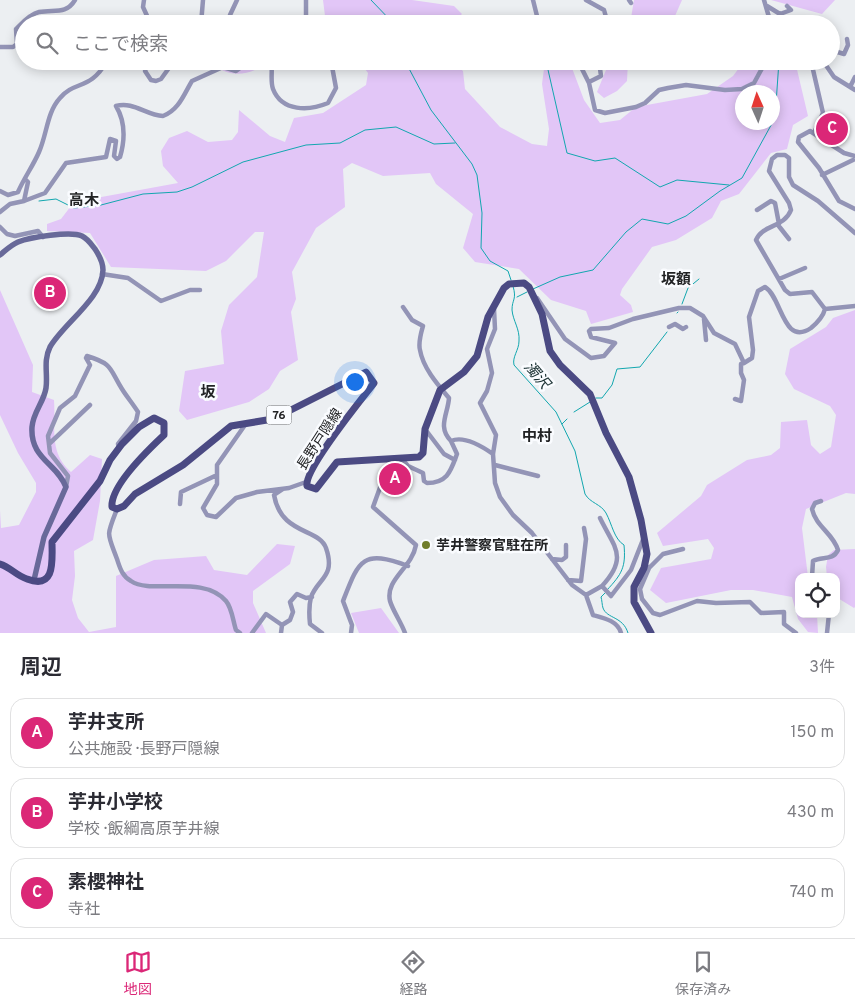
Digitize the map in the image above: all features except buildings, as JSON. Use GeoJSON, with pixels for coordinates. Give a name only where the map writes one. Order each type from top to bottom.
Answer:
{"type":"FeatureCollection","features":[{"type":"Feature","properties":{"kind":"main road"},"geometry":{"type":"LineString","coordinates":[[0,255],[17,242],[67,234],[80,235],[89,241],[102,261],[102,274],[88,302],[61,331],[50,348],[46,359],[46,387],[33,419],[32,433],[37,452],[61,476],[66,487],[44,537],[34,580]]}},
{"type":"Feature","properties":{"kind":"main road","name":"長野戸隠線"},"geometry":{"type":"LineString","coordinates":[[117,509],[124,506],[135,494],[183,465],[231,426],[272,419],[366,372],[371,376],[374,383],[330,440],[306,482],[307,486],[316,489],[337,462],[415,459],[421,456],[425,429],[440,390],[472,364],[477,356],[486,322],[504,288],[509,284],[519,282],[529,287],[542,314],[550,351],[560,365],[590,394],[596,404],[602,426],[629,477],[645,536],[647,554],[647,566],[634,587],[634,602],[651,633]]}},
{"type":"Feature","properties":{"kind":"main road"},"geometry":{"type":"LineString","coordinates":[[0,564],[12,568],[27,579],[39,582],[46,579],[51,572],[52,542],[100,481],[110,460],[119,448],[148,420],[160,419],[164,423],[164,435],[146,450],[113,497],[112,507],[117,509]]}},
{"type":"Feature","properties":{"kind":"street"},"geometry":{"type":"LineString","coordinates":[[33,15],[37,12],[63,11],[70,8],[75,0]]}},
{"type":"Feature","properties":{"kind":"street"},"geometry":{"type":"LineString","coordinates":[[144,0],[143,7],[147,15]]}},
{"type":"Feature","properties":{"kind":"street"},"geometry":{"type":"LineString","coordinates":[[202,15],[203,0]]}},
{"type":"Feature","properties":{"kind":"street"},"geometry":{"type":"LineString","coordinates":[[230,15],[237,0]]}},
{"type":"Feature","properties":{"kind":"street"},"geometry":{"type":"LineString","coordinates":[[306,0],[306,15]]}},
{"type":"Feature","properties":{"kind":"street"},"geometry":{"type":"LineString","coordinates":[[533,0],[537,15]]}},
{"type":"Feature","properties":{"kind":"street"},"geometry":{"type":"LineString","coordinates":[[586,0],[604,10],[605,15]]}},
{"type":"Feature","properties":{"kind":"street"},"geometry":{"type":"LineString","coordinates":[[764,0],[769,15]]}},
{"type":"Feature","properties":{"kind":"street"},"geometry":{"type":"LineString","coordinates":[[767,6],[780,14],[791,10],[787,6]]}},
{"type":"Feature","properties":{"kind":"street"},"geometry":{"type":"LineString","coordinates":[[840,53],[844,54],[848,45],[847,39]]}},
{"type":"Feature","properties":{"kind":"street"},"geometry":{"type":"LineString","coordinates":[[0,47],[15,46]]}},
{"type":"Feature","properties":{"kind":"street"},"geometry":{"type":"LineString","coordinates":[[0,191],[8,196],[14,194],[26,179],[39,152],[54,105],[67,91],[90,82],[102,70]]}},
{"type":"Feature","properties":{"kind":"street"},"geometry":{"type":"LineString","coordinates":[[145,70],[151,80],[156,81],[161,79],[168,70]]}},
{"type":"Feature","properties":{"kind":"street"},"geometry":{"type":"LineString","coordinates":[[0,212],[10,204],[45,193],[66,163],[106,157],[110,139],[116,141],[114,156],[117,159],[120,157],[123,146],[123,119],[116,106],[123,104],[163,116],[170,114],[181,102],[192,81],[218,70]]}},
{"type":"Feature","properties":{"kind":"street"},"geometry":{"type":"LineString","coordinates":[[271,70],[272,88],[287,106],[294,108],[328,103],[333,97],[336,78],[334,70]]}},
{"type":"Feature","properties":{"kind":"street"},"geometry":{"type":"LineString","coordinates":[[583,70],[589,82],[595,110],[605,113],[645,103],[659,90],[668,88],[686,85],[725,90],[742,88],[754,83],[761,70]]}},
{"type":"Feature","properties":{"kind":"street"},"geometry":{"type":"LineString","coordinates":[[589,82],[601,76],[600,70]]}},
{"type":"Feature","properties":{"kind":"street"},"geometry":{"type":"LineString","coordinates":[[813,70],[823,113],[814,133]]}},
{"type":"Feature","properties":{"kind":"street"},"geometry":{"type":"LineString","coordinates":[[829,70],[834,77],[853,88],[855,77]]}},
{"type":"Feature","properties":{"kind":"street"},"geometry":{"type":"LineString","coordinates":[[854,158],[814,133],[806,132],[799,138],[798,142],[839,201],[855,210]]}},
{"type":"Feature","properties":{"kind":"street"},"geometry":{"type":"LineString","coordinates":[[825,309],[812,292],[790,294],[756,240],[758,234],[786,220],[791,210],[789,203],[769,171],[772,159],[777,155],[784,155],[789,158],[789,177],[793,185],[818,202],[855,233]]}},
{"type":"Feature","properties":{"kind":"street"},"geometry":{"type":"LineString","coordinates":[[854,158],[853,166],[855,167]]}},
{"type":"Feature","properties":{"kind":"street"},"geometry":{"type":"LineString","coordinates":[[822,174],[854,158]]}},
{"type":"Feature","properties":{"kind":"street"},"geometry":{"type":"LineString","coordinates":[[24,201],[28,182],[26,179]]}},
{"type":"Feature","properties":{"kind":"street"},"geometry":{"type":"LineString","coordinates":[[757,210],[771,201],[775,203],[779,225],[789,239]]}},
{"type":"Feature","properties":{"kind":"street"},"geometry":{"type":"LineString","coordinates":[[0,227],[7,234],[15,236],[38,231],[44,238]]}},
{"type":"Feature","properties":{"kind":"street"},"geometry":{"type":"LineString","coordinates":[[779,279],[805,268]]}},
{"type":"Feature","properties":{"kind":"street"},"geometry":{"type":"LineString","coordinates":[[102,274],[128,278],[161,301],[190,290],[200,290]]}},
{"type":"Feature","properties":{"kind":"street"},"geometry":{"type":"LineString","coordinates":[[735,399],[741,401],[744,380],[741,373],[741,364],[752,358],[753,350],[749,317],[758,291],[765,287],[772,293],[788,327],[795,332],[800,333],[816,324],[825,309]]}},
{"type":"Feature","properties":{"kind":"street"},"geometry":{"type":"LineString","coordinates":[[533,294],[565,339],[591,358],[604,356],[615,343],[591,337],[589,332],[591,329],[608,328],[633,319],[679,308],[690,308],[704,318],[714,333],[735,344],[744,363]]}},
{"type":"Feature","properties":{"kind":"street"},"geometry":{"type":"LineString","coordinates":[[825,309],[855,306]]}},
{"type":"Feature","properties":{"kind":"street"},"geometry":{"type":"LineString","coordinates":[[403,307],[412,320],[422,326],[419,348],[423,361],[440,390],[449,398],[443,418],[446,434],[457,454],[453,468],[448,476],[433,483],[426,483],[423,473],[408,466],[402,459],[386,471],[373,507],[416,545],[414,555],[408,566],[392,583],[389,596],[405,633]]}},
{"type":"Feature","properties":{"kind":"street"},"geometry":{"type":"LineString","coordinates":[[494,309],[495,329],[487,349],[492,373],[487,391],[480,403],[496,435],[493,454],[495,483],[500,497],[513,516],[532,533],[568,580],[586,595],[593,615],[608,619],[617,625],[622,633]]}},
{"type":"Feature","properties":{"kind":"street"},"geometry":{"type":"LineString","coordinates":[[704,318],[706,340]]}},
{"type":"Feature","properties":{"kind":"street"},"geometry":{"type":"LineString","coordinates":[[669,327],[675,324],[682,328],[686,327]]}},
{"type":"Feature","properties":{"kind":"street"},"geometry":{"type":"LineString","coordinates":[[66,487],[68,476],[50,453],[48,436],[52,422],[60,408],[75,396],[90,365],[86,358],[87,356],[105,363],[115,372],[121,388],[138,412],[136,421],[118,444],[119,448]]}},
{"type":"Feature","properties":{"kind":"street"},"geometry":{"type":"LineString","coordinates":[[49,444],[90,405]]}},
{"type":"Feature","properties":{"kind":"street"},"geometry":{"type":"LineString","coordinates":[[245,423],[216,465],[217,484],[204,508],[207,515],[212,518],[216,517],[236,498],[284,489],[306,482]]}},
{"type":"Feature","properties":{"kind":"street"},"geometry":{"type":"LineString","coordinates":[[425,429],[444,454],[455,460]]}},
{"type":"Feature","properties":{"kind":"street"},"geometry":{"type":"LineString","coordinates":[[451,441],[460,439],[493,454]]}},
{"type":"Feature","properties":{"kind":"street"},"geometry":{"type":"LineString","coordinates":[[494,465],[538,476]]}},
{"type":"Feature","properties":{"kind":"street"},"geometry":{"type":"LineString","coordinates":[[180,504],[180,492],[217,475]]}},
{"type":"Feature","properties":{"kind":"street"},"geometry":{"type":"LineString","coordinates":[[284,489],[274,495],[276,507],[282,516],[291,525],[318,540],[326,547],[328,572],[312,597],[310,624],[322,633]]}},
{"type":"Feature","properties":{"kind":"street"},"geometry":{"type":"LineString","coordinates":[[812,573],[812,560],[821,557],[830,558],[838,550],[832,537],[814,520],[812,509],[815,503],[821,501]]}},
{"type":"Feature","properties":{"kind":"street"},"geometry":{"type":"LineString","coordinates":[[117,509],[108,529],[108,539],[125,577],[139,585],[179,585],[211,591],[226,600],[236,630],[240,633]]}},
{"type":"Feature","properties":{"kind":"street"},"geometry":{"type":"LineString","coordinates":[[586,595],[603,587],[618,564],[618,552],[600,518]]}},
{"type":"Feature","properties":{"kind":"street"},"geometry":{"type":"LineString","coordinates":[[568,580],[581,581],[586,538],[584,528]]}},
{"type":"Feature","properties":{"kind":"street"},"geometry":{"type":"LineString","coordinates":[[603,587],[612,596],[631,570],[641,541],[645,536]]}},
{"type":"Feature","properties":{"kind":"street"},"geometry":{"type":"LineString","coordinates":[[552,559],[562,560],[566,557],[566,545]]}},
{"type":"Feature","properties":{"kind":"street"},"geometry":{"type":"LineString","coordinates":[[683,549],[663,554],[647,566],[640,589],[642,599],[653,613],[660,615],[697,601],[716,603],[750,602],[762,612],[784,612],[784,624],[796,633]]}},
{"type":"Feature","properties":{"kind":"street"},"geometry":{"type":"LineString","coordinates":[[351,633],[352,625],[343,601],[356,568],[374,557],[384,557],[408,566]]}},
{"type":"Feature","properties":{"kind":"street"},"geometry":{"type":"LineString","coordinates":[[282,625],[290,620],[293,612],[290,602],[292,597],[296,594],[306,598],[312,597]]}},
{"type":"Feature","properties":{"kind":"street"},"geometry":{"type":"LineString","coordinates":[[252,633],[266,614],[282,625]]}},
{"type":"Feature","properties":{"kind":"street"},"geometry":{"type":"LineString","coordinates":[[827,633],[829,618]]}},
{"type":"Feature","properties":{"kind":"street"},"geometry":{"type":"LineString","coordinates":[[281,633],[282,625]]}},
{"type":"Feature","properties":{"kind":"shaded area"},"geometry":{"type":"Polygon","coordinates":[[[323,0],[412,0],[454,6],[462,14],[461,15],[325,15],[323,0]]]}},
{"type":"Feature","properties":{"kind":"shaded area"},"geometry":{"type":"Polygon","coordinates":[[[634,0],[682,0],[675,15],[632,15],[634,0]]]}},
{"type":"Feature","properties":{"kind":"shaded area"},"geometry":{"type":"Polygon","coordinates":[[[771,0],[835,0],[822,14],[771,0]]]}},
{"type":"Feature","properties":{"kind":"shaded area"},"geometry":{"type":"Polygon","coordinates":[[[221,70],[255,70],[241,74],[221,70]]]}},
{"type":"Feature","properties":{"kind":"shaded area"},"geometry":{"type":"Polygon","coordinates":[[[366,70],[462,70],[465,89],[500,127],[532,144],[547,146],[549,129],[542,84],[544,70],[573,70],[584,100],[600,123],[620,120],[636,107],[707,94],[733,76],[738,70],[797,70],[808,116],[793,125],[787,149],[771,153],[739,194],[721,201],[712,218],[676,240],[652,247],[622,289],[620,295],[631,305],[633,312],[591,324],[586,311],[551,300],[519,269],[475,262],[463,248],[473,214],[436,184],[430,173],[383,176],[352,163],[343,169],[345,207],[316,228],[292,272],[296,299],[291,312],[298,360],[280,371],[269,389],[249,402],[187,420],[179,411],[185,371],[224,364],[221,331],[229,305],[257,277],[264,232],[255,232],[226,261],[206,271],[111,267],[90,233],[47,231],[47,224],[61,219],[74,202],[178,183],[163,166],[161,151],[169,138],[187,131],[208,142],[232,140],[238,132],[239,110],[270,136],[285,142],[294,118],[323,113],[366,85],[368,73],[366,70]]]}},
{"type":"Feature","properties":{"kind":"shaded area"},"geometry":{"type":"Polygon","coordinates":[[[606,70],[628,70],[627,81],[617,91],[604,98],[597,92],[606,70]]]}},
{"type":"Feature","properties":{"kind":"shaded area"},"geometry":{"type":"Polygon","coordinates":[[[0,290],[33,365],[32,392],[54,400],[55,439],[59,456],[71,472],[90,455],[102,459],[100,501],[93,540],[74,551],[75,576],[72,600],[78,618],[89,632],[116,627],[116,576],[154,560],[206,556],[214,570],[247,575],[277,544],[295,546],[290,564],[253,591],[253,603],[266,633],[0,633],[0,510],[1,528],[19,525],[36,492],[36,483],[18,453],[0,415],[0,290]]]}},
{"type":"Feature","properties":{"kind":"shaded area"},"geometry":{"type":"Polygon","coordinates":[[[855,310],[855,494],[846,493],[806,509],[802,528],[808,573],[795,573],[795,608],[792,597],[753,590],[731,590],[666,603],[650,590],[661,568],[711,559],[714,548],[708,539],[663,546],[657,533],[701,496],[707,485],[747,460],[771,455],[780,448],[781,422],[807,420],[811,445],[820,454],[831,447],[836,415],[830,406],[794,389],[785,374],[790,349],[826,327],[833,318],[855,310]]]}},
{"type":"Feature","properties":{"kind":"shaded area"},"geometry":{"type":"Polygon","coordinates":[[[855,549],[854,608],[840,599],[840,573],[827,573],[828,555],[834,550],[855,549]]]}},
{"type":"Feature","properties":{"kind":"shaded area"},"geometry":{"type":"Polygon","coordinates":[[[381,608],[399,633],[359,633],[351,613],[381,608]]]}},
{"type":"Feature","properties":{"kind":"shaded area"},"geometry":{"type":"Polygon","coordinates":[[[817,618],[818,633],[808,632],[798,619],[817,618]]]}},
{"type":"Feature","properties":{"kind":"waterway","name":"濁沢"},"geometry":{"type":"LineString","coordinates":[[371,0],[385,15]]}},
{"type":"Feature","properties":{"kind":"waterway","name":"濁沢"},"geometry":{"type":"LineString","coordinates":[[410,70],[431,110],[472,164],[477,175],[482,213],[481,248],[490,261],[508,271],[511,280]]}},
{"type":"Feature","properties":{"kind":"waterway"},"geometry":{"type":"LineString","coordinates":[[548,70],[567,153],[595,161],[615,158],[660,187],[677,180],[729,185]]}},
{"type":"Feature","properties":{"kind":"waterway"},"geometry":{"type":"LineString","coordinates":[[533,289],[560,277],[593,270],[626,232],[642,219],[668,224],[686,216],[720,191],[742,178],[775,118],[778,70]]}},
{"type":"Feature","properties":{"kind":"waterway"},"geometry":{"type":"LineString","coordinates":[[39,201],[56,199],[74,208],[101,205],[143,194],[177,192],[192,187],[243,162],[306,145],[340,143],[365,130],[396,127],[434,144],[455,143]]}},
{"type":"Feature","properties":{"kind":"waterway"},"geometry":{"type":"LineString","coordinates":[[682,304],[688,288],[699,279]]}},
{"type":"Feature","properties":{"kind":"waterway","name":"濁沢"},"geometry":{"type":"LineString","coordinates":[[513,286],[512,310],[519,337],[514,365],[556,412],[575,451],[585,494],[604,510],[615,535],[624,545],[622,570],[607,590]]}},
{"type":"Feature","properties":{"kind":"waterway"},"geometry":{"type":"LineString","coordinates":[[517,297],[527,292]]}},
{"type":"Feature","properties":{"kind":"waterway"},"geometry":{"type":"LineString","coordinates":[[596,398],[602,398],[612,385],[617,369],[640,367],[667,332]]}},
{"type":"Feature","properties":{"kind":"waterway"},"geometry":{"type":"LineString","coordinates":[[574,412],[590,402]]}},
{"type":"Feature","properties":{"kind":"waterway","name":"濁沢"},"geometry":{"type":"LineString","coordinates":[[562,424],[567,419]]}},
{"type":"Feature","properties":{"kind":"waterway","name":"濁沢"},"geometry":{"type":"LineString","coordinates":[[605,593],[601,597],[605,612],[623,623],[628,633]]}},
{"type":"Feature","properties":{"kind":"place","name":"素櫻神社"},"geometry":{"type":"Point","coordinates":[832,129]}},
{"type":"Feature","properties":{"kind":"place","name":"芋井小学校"},"geometry":{"type":"Point","coordinates":[50,293]}},
{"type":"Feature","properties":{"kind":"place","name":"芋井支所"},"geometry":{"type":"Point","coordinates":[395,479]}},
{"type":"Feature","properties":{"kind":"place","name":"芋井警察官駐在所"},"geometry":{"type":"Point","coordinates":[426,545]}},
{"type":"Feature","properties":{"kind":"district","name":"高木"},"geometry":{"type":"Point","coordinates":[84,200]}},
{"type":"Feature","properties":{"kind":"district","name":"坂額"},"geometry":{"type":"Point","coordinates":[676,279]}},
{"type":"Feature","properties":{"kind":"district","name":"坂"},"geometry":{"type":"Point","coordinates":[208,392]}},
{"type":"Feature","properties":{"kind":"district","name":"中村"},"geometry":{"type":"Point","coordinates":[537,436]}}]}
